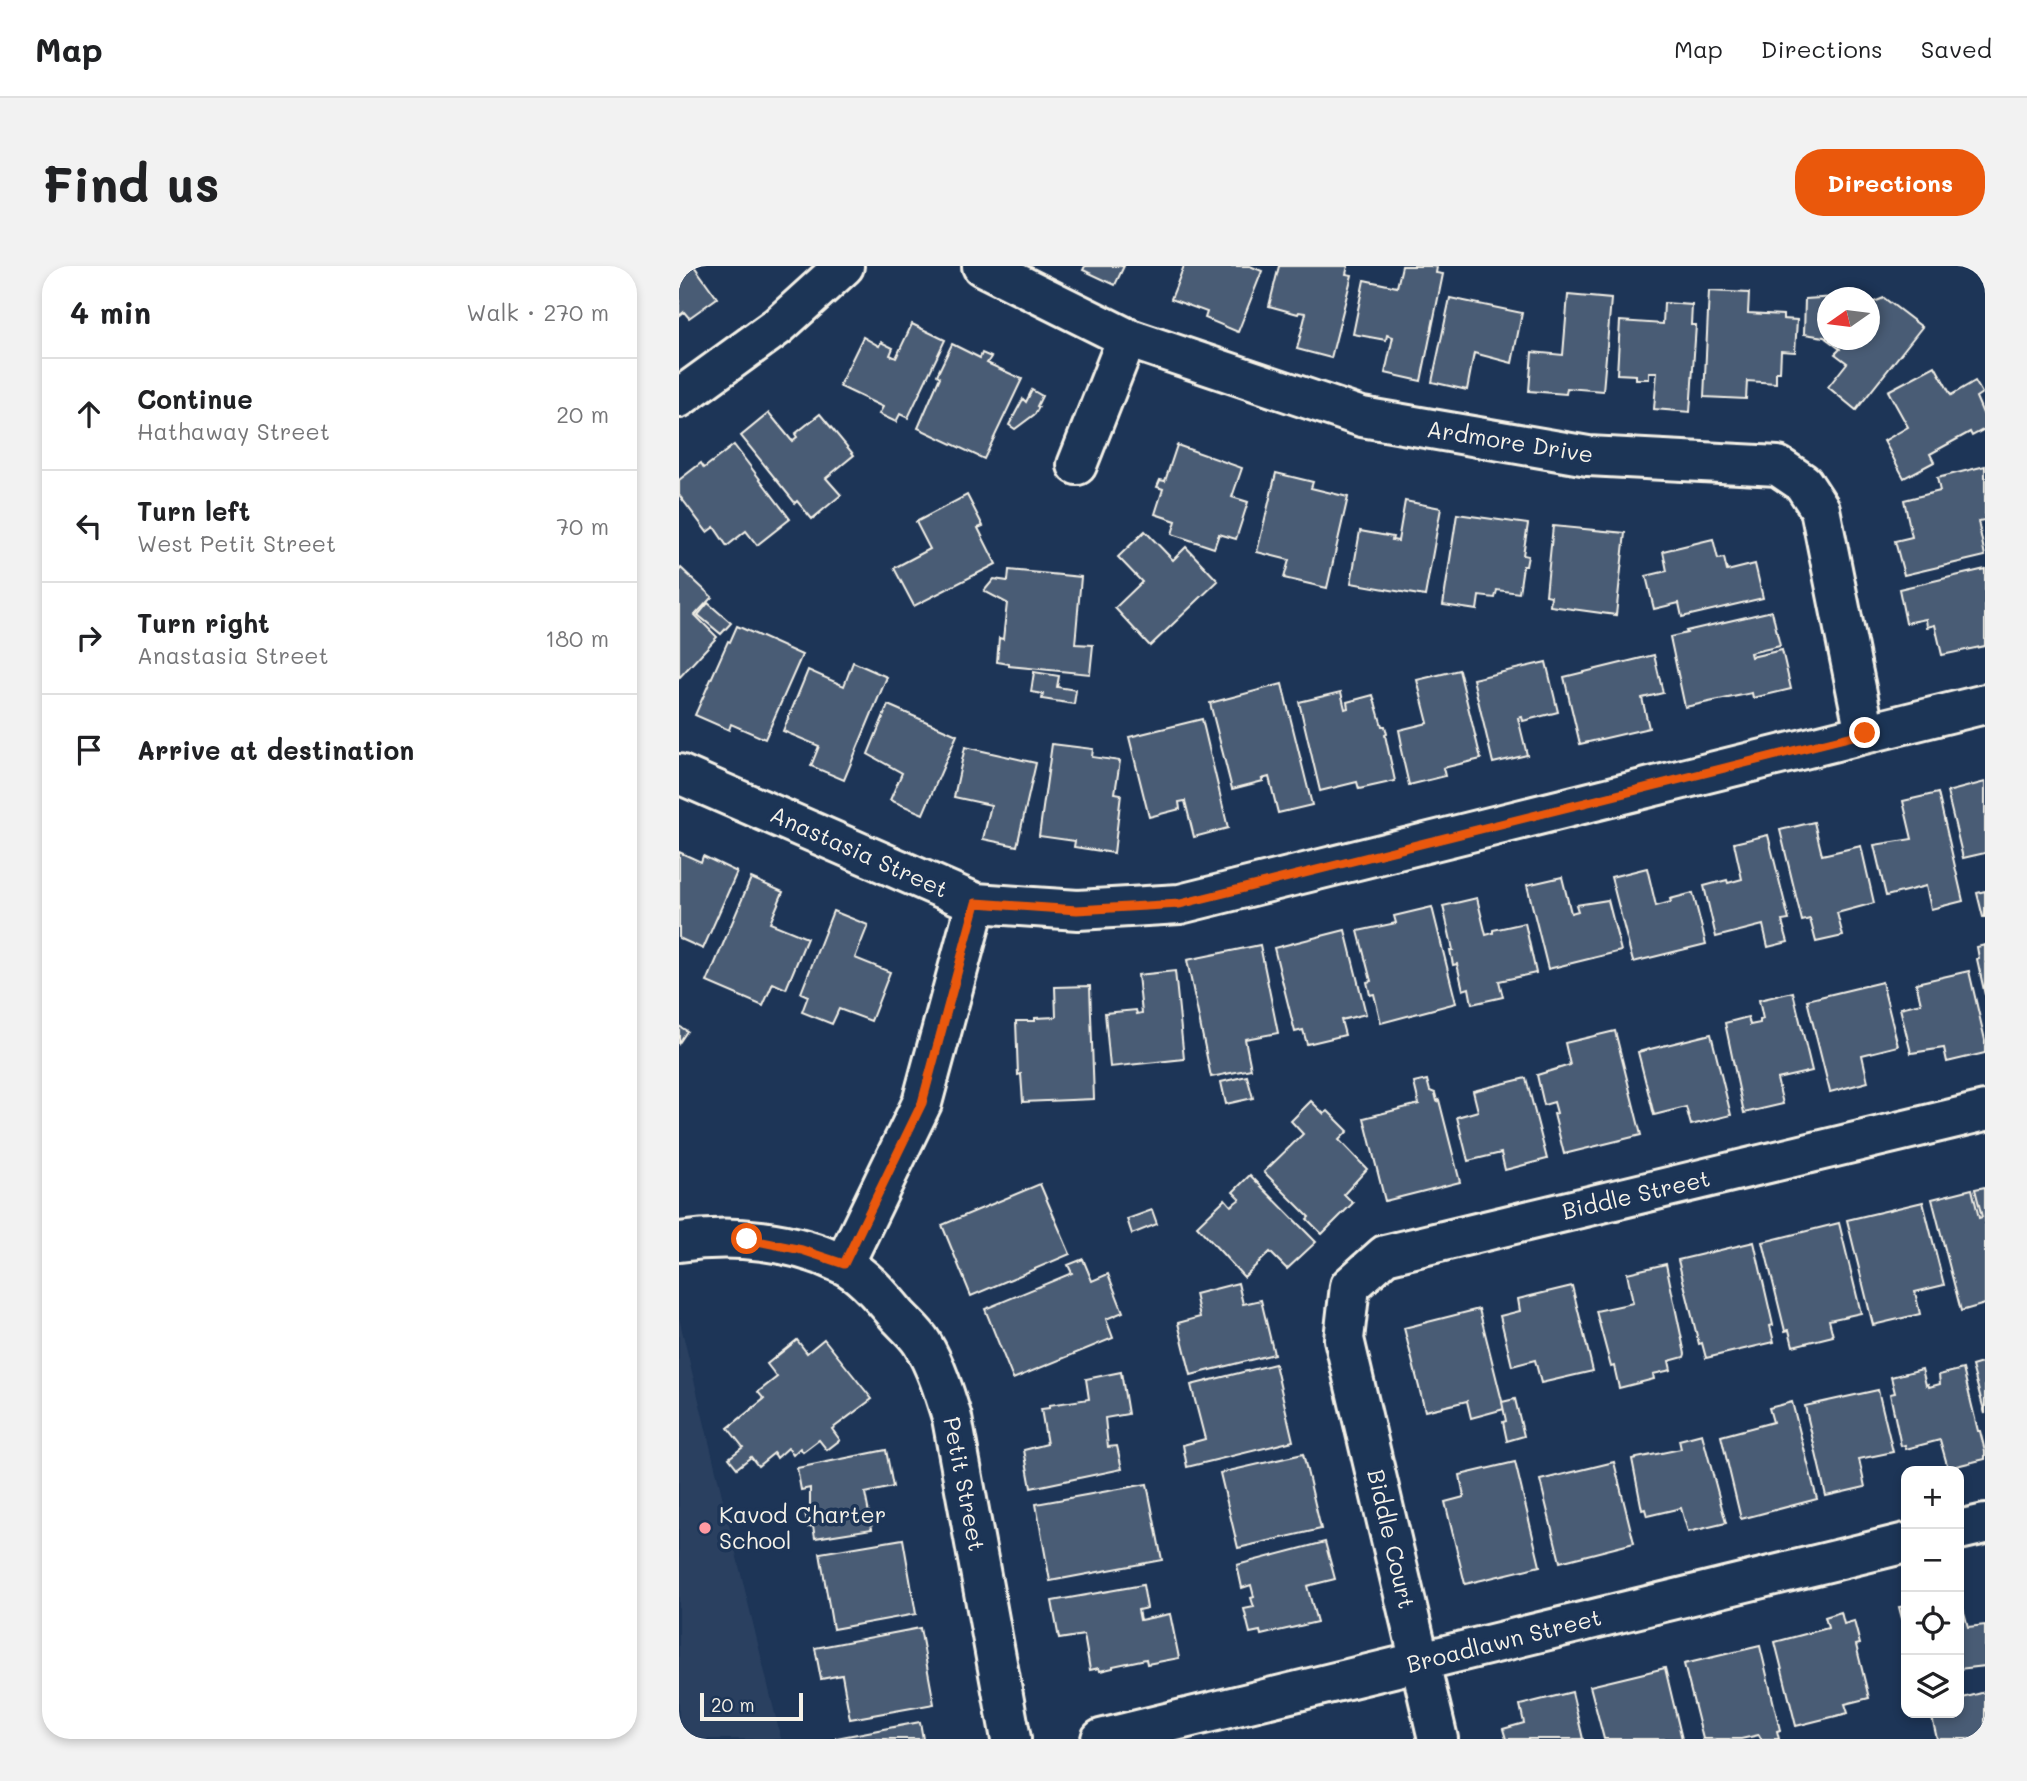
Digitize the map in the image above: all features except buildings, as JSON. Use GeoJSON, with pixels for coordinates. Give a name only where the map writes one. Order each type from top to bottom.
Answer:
{"type":"FeatureCollection","features":[{"type":"Feature","properties":{"kind":"street"},"geometry":{"type":"LineString","coordinates":[[679,398],[778,326],[844,266]]}},
{"type":"Feature","properties":{"kind":"street","name":"Ardmore Drive"},"geometry":{"type":"LineString","coordinates":[[982,266],[1127,338],[1362,417],[1588,456],[1778,466],[1803,482],[1821,509],[1865,733]]}},
{"type":"Feature","properties":{"kind":"street"},"geometry":{"type":"LineString","coordinates":[[1077,465],[1127,338]]}},
{"type":"Feature","properties":{"kind":"street","name":"Anastasia Street"},"geometry":{"type":"LineString","coordinates":[[679,774],[976,903],[1077,910],[1180,904],[1985,704]]}},
{"type":"Feature","properties":{"kind":"street"},"geometry":{"type":"LineString","coordinates":[[679,1242],[747,1239],[802,1250],[844,1264],[922,1103],[976,903]]}},
{"type":"Feature","properties":{"kind":"street","name":"Biddle Street"},"geometry":{"type":"LineString","coordinates":[[1344,1339],[1350,1286],[1385,1255],[1985,1111]]}},
{"type":"Feature","properties":{"kind":"street","name":"Petit Street"},"geometry":{"type":"LineString","coordinates":[[844,1264],[876,1291],[921,1341],[941,1385],[952,1418],[1011,1739]]}},
{"type":"Feature","properties":{"kind":"street","name":"Biddle Court"},"geometry":{"type":"LineString","coordinates":[[1344,1339],[1438,1739]]}},
{"type":"Feature","properties":{"kind":"street"},"geometry":{"type":"LineString","coordinates":[[1963,1529],[1985,1524]]}},
{"type":"Feature","properties":{"kind":"street","name":"Broadlawn Street"},"geometry":{"type":"LineString","coordinates":[[1101,1739],[1901,1544]]}},
{"type":"Feature","properties":{"kind":"shaded area","name":"Kavod Charter School"},"geometry":{"type":"Polygon","coordinates":[[[679,1318],[781,1739],[679,1739],[679,1318]]]}},
{"type":"Feature","properties":{"kind":"place","name":"Kavod Charter School"},"geometry":{"type":"Point","coordinates":[705,1528]}},
{"type":"Feature","properties":{"kind":"route"},"geometry":{"type":"LineString","coordinates":[[747,1239],[802,1250],[844,1264],[922,1103],[976,903],[1077,910],[1180,904],[1865,733]]}}]}
